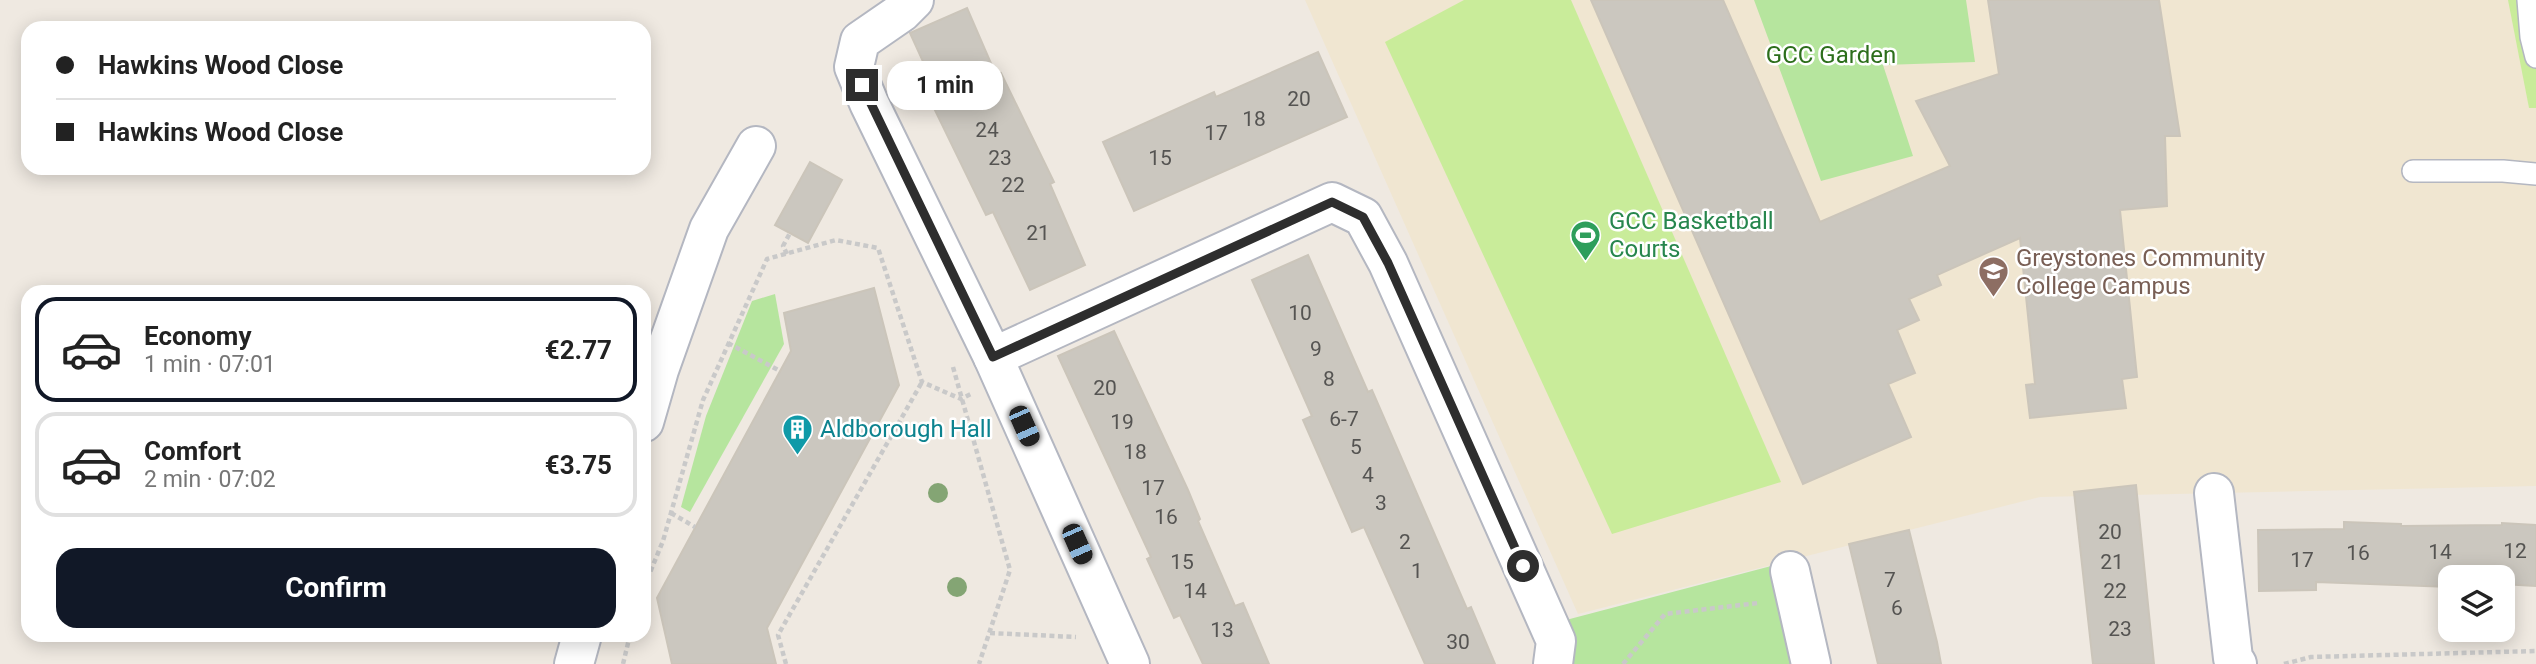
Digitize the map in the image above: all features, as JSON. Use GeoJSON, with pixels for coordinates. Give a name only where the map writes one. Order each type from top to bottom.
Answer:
{"type":"FeatureCollection","features":[{"type":"Feature","properties":{"kind":"street"},"geometry":{"type":"LineString","coordinates":[[914,0],[902,12],[860,41],[854,67],[993,357],[1125,651]]}},
{"type":"Feature","properties":{"kind":"street"},"geometry":{"type":"LineString","coordinates":[[651,398],[709,229],[756,146]]}},
{"type":"Feature","properties":{"kind":"street"},"geometry":{"type":"LineString","coordinates":[[993,357],[1332,202],[1363,217],[1388,263],[1556,641],[1553,664]]}},
{"type":"Feature","properties":{"kind":"street"},"geometry":{"type":"LineString","coordinates":[[2214,493],[2233,658],[2237,664]]}},
{"type":"Feature","properties":{"kind":"street"},"geometry":{"type":"LineString","coordinates":[[1791,578],[1811,664]]}},
{"type":"Feature","properties":{"kind":"street"},"geometry":{"type":"LineString","coordinates":[[574,664],[580,642]]}},
{"type":"Feature","properties":{"kind":"lane"},"geometry":{"type":"LineString","coordinates":[[2528,0],[2531,37],[2536,57]]}},
{"type":"Feature","properties":{"kind":"lane"},"geometry":{"type":"LineString","coordinates":[[2413,171],[2503,171],[2536,174]]}},
{"type":"Feature","properties":{"kind":"path"},"geometry":{"type":"LineString","coordinates":[[787,254],[783,246],[790,233]]}},
{"type":"Feature","properties":{"kind":"path"},"geometry":{"type":"LineString","coordinates":[[651,570],[663,541],[703,400],[766,259],[836,240],[878,248],[922,382],[778,635],[786,664]]}},
{"type":"Feature","properties":{"kind":"path"},"geometry":{"type":"LineString","coordinates":[[728,343],[780,371]]}},
{"type":"Feature","properties":{"kind":"path"},"geometry":{"type":"LineString","coordinates":[[951,360],[1010,570],[979,664]]}},
{"type":"Feature","properties":{"kind":"path"},"geometry":{"type":"LineString","coordinates":[[922,382],[961,399]]}},
{"type":"Feature","properties":{"kind":"path"},"geometry":{"type":"LineString","coordinates":[[671,513],[695,527]]}},
{"type":"Feature","properties":{"kind":"path"},"geometry":{"type":"LineString","coordinates":[[1623,664],[1665,614],[1755,604],[1791,578]]}},
{"type":"Feature","properties":{"kind":"path"},"geometry":{"type":"LineString","coordinates":[[990,633],[1125,651]]}},
{"type":"Feature","properties":{"kind":"path"},"geometry":{"type":"LineString","coordinates":[[623,664],[628,642]]}},
{"type":"Feature","properties":{"kind":"path"},"geometry":{"type":"LineString","coordinates":[[2284,664],[2311,657],[2536,651]]}},
{"type":"Feature","properties":{"kind":"shaded area","name":"Greystones Community College Campus"},"geometry":{"type":"Polygon","coordinates":[[[1305,0],[2511,0],[2529,107],[2536,108],[2536,486],[2040,497],[1578,614],[1305,0]]]}},
{"type":"Feature","properties":{"kind":"green space","name":"GCC Basketball Courts"},"geometry":{"type":"Polygon","coordinates":[[[1464,0],[1571,0],[1781,482],[1612,534],[1385,42],[1464,0]]]}},
{"type":"Feature","properties":{"kind":"green space","name":"GCC Garden"},"geometry":{"type":"Polygon","coordinates":[[[1754,0],[1966,0],[1975,62],[1883,65],[1913,156],[1821,181],[1754,0]]]}},
{"type":"Feature","properties":{"kind":"green space"},"geometry":{"type":"Polygon","coordinates":[[[2508,0],[2536,0],[2536,108],[2529,108],[2508,0]]]}},
{"type":"Feature","properties":{"kind":"green space"},"geometry":{"type":"Polygon","coordinates":[[[775,294],[784,344],[690,512],[681,507],[706,416],[752,301],[775,294]]]}},
{"type":"Feature","properties":{"kind":"green space"},"geometry":{"type":"Polygon","coordinates":[[[1775,565],[1797,664],[1567,664],[1566,620],[1775,565]]]}},
{"type":"Feature","properties":{"kind":"building"},"geometry":{"type":"Polygon","coordinates":[[[1591,0],[1723,0],[1820,222],[1950,166],[1916,101],[1999,74],[1988,0],[2159,0],[2180,136],[2165,136],[2167,206],[2120,210],[2137,377],[2122,379],[2126,408],[2030,418],[2026,385],[2035,384],[2020,238],[1937,275],[1941,285],[1909,299],[1919,320],[1897,330],[1915,373],[1888,384],[1911,437],[1803,484],[1591,0]]]}},
{"type":"Feature","properties":{"kind":"building"},"geometry":{"type":"Polygon","coordinates":[[[967,8],[996,75],[1001,73],[1054,182],[1050,184],[1085,265],[1030,290],[993,212],[986,215],[933,106],[941,101],[910,33],[967,8]]]}},
{"type":"Feature","properties":{"kind":"building"},"geometry":{"type":"Polygon","coordinates":[[[1318,52],[1347,117],[1134,211],[1103,142],[1214,92],[1216,97],[1318,52]]]}},
{"type":"Feature","properties":{"kind":"building"},"geometry":{"type":"Polygon","coordinates":[[[810,162],[842,180],[808,243],[775,225],[810,162]]]}},
{"type":"Feature","properties":{"kind":"building"},"geometry":{"type":"Polygon","coordinates":[[[1308,255],[1368,392],[1372,390],[1467,609],[1471,607],[1495,664],[1425,664],[1364,527],[1352,532],[1303,420],[1312,416],[1252,280],[1308,255]]]}},
{"type":"Feature","properties":{"kind":"building","name":"Aldborough Hall"},"geometry":{"type":"Polygon","coordinates":[[[874,288],[899,385],[767,628],[776,664],[672,664],[657,598],[791,351],[784,313],[874,288]]]}},
{"type":"Feature","properties":{"kind":"building"},"geometry":{"type":"Polygon","coordinates":[[[1114,331],[1188,490],[1200,519],[1198,521],[1235,606],[1243,603],[1269,664],[1203,664],[1180,615],[1174,618],[1147,559],[1151,557],[1058,356],[1114,331]]]}},
{"type":"Feature","properties":{"kind":"building"},"geometry":{"type":"Polygon","coordinates":[[[2136,485],[2154,664],[2093,664],[2074,492],[2136,485]]]}},
{"type":"Feature","properties":{"kind":"building"},"geometry":{"type":"Polygon","coordinates":[[[2344,522],[2401,526],[2502,523],[2536,525],[2536,586],[2515,585],[2515,565],[2438,565],[2438,587],[2316,582],[2316,590],[2259,591],[2258,530],[2344,529],[2344,522]]]}},
{"type":"Feature","properties":{"kind":"building"},"geometry":{"type":"Polygon","coordinates":[[[1909,530],[1941,664],[1878,664],[1849,544],[1909,530]]]}},
{"type":"Feature","properties":{"kind":"place","name":"GCC Basketball Courts"},"geometry":{"type":"Point","coordinates":[1586,262]}},
{"type":"Feature","properties":{"kind":"place","name":"Greystones Community College Campus"},"geometry":{"type":"Point","coordinates":[1993,299]}},
{"type":"Feature","properties":{"kind":"place","name":"Aldborough Hall"},"geometry":{"type":"Point","coordinates":[797,456]}},
{"type":"Feature","properties":{"kind":"route"},"geometry":{"type":"LineString","coordinates":[[862,85],[993,357],[1332,202],[1363,217],[1388,263],[1523,566]]}}]}
